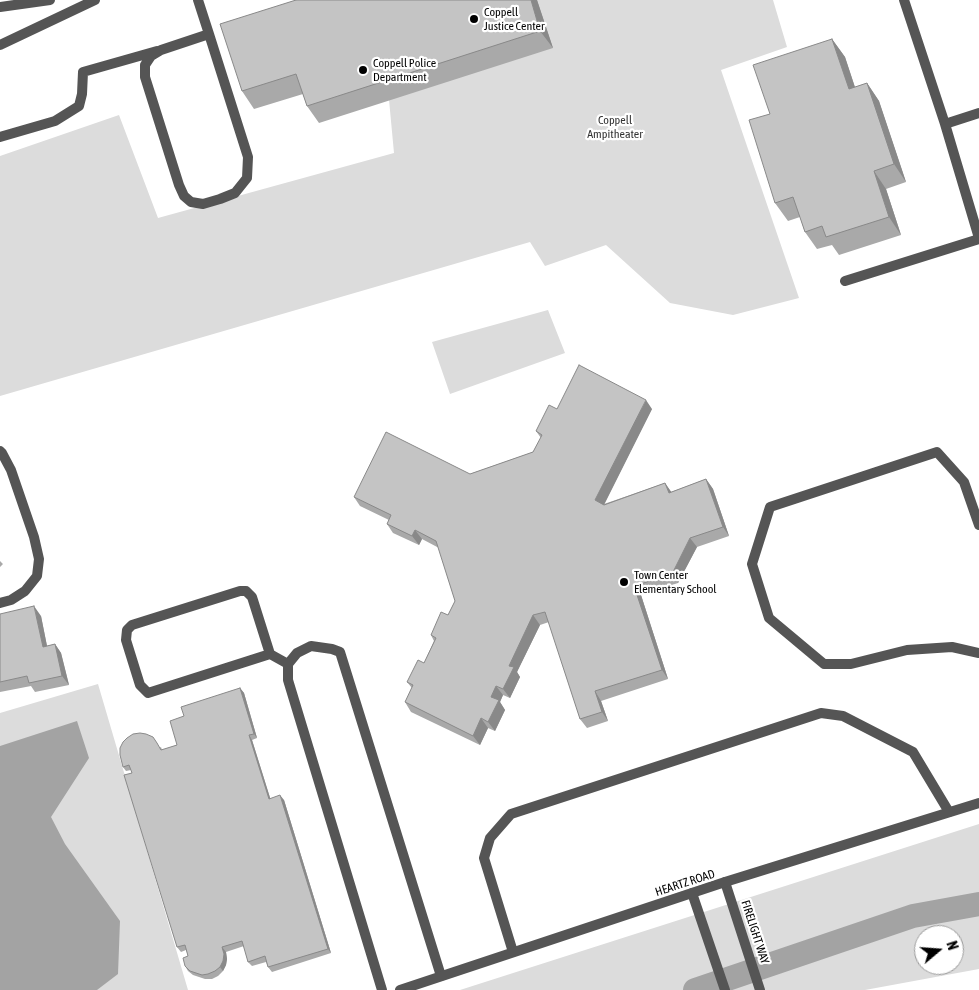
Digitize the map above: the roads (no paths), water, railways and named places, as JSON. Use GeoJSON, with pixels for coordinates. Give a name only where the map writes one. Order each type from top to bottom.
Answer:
{"type":"FeatureCollection","features":[{"type":"Feature","properties":{"kind":"street"},"geometry":{"type":"LineString","coordinates":[[0,7],[50,0]]}},
{"type":"Feature","properties":{"kind":"street"},"geometry":{"type":"LineString","coordinates":[[0,45],[95,0]]}},
{"type":"Feature","properties":{"kind":"street"},"geometry":{"type":"LineString","coordinates":[[161,50],[151,56],[145,65],[145,77],[184,196],[192,202],[202,204],[235,193],[247,178],[248,157],[198,0]]}},
{"type":"Feature","properties":{"kind":"street"},"geometry":{"type":"LineString","coordinates":[[845,281],[979,238],[945,124],[904,0]]}},
{"type":"Feature","properties":{"kind":"street"},"geometry":{"type":"LineString","coordinates":[[0,136],[56,121],[79,106],[82,94],[83,72],[209,34]]}},
{"type":"Feature","properties":{"kind":"street"},"geometry":{"type":"LineString","coordinates":[[945,124],[979,114]]}},
{"type":"Feature","properties":{"kind":"street"},"geometry":{"type":"LineString","coordinates":[[0,451],[10,470],[34,537],[39,559],[37,576],[25,592],[11,600],[0,603]]}},
{"type":"Feature","properties":{"kind":"street"},"geometry":{"type":"LineString","coordinates":[[979,525],[964,482],[937,452],[770,507],[752,564],[769,618],[824,664],[851,664],[907,650],[943,647],[979,653]]}},
{"type":"Feature","properties":{"kind":"street"},"geometry":{"type":"LineString","coordinates":[[270,654],[148,693],[140,685],[126,640],[126,630],[132,625],[240,591],[246,591],[252,597],[270,654],[288,664]]}},
{"type":"Feature","properties":{"kind":"street"},"geometry":{"type":"LineString","coordinates":[[382,990],[288,680],[288,664],[296,653],[311,646],[340,652],[441,976]]}},
{"type":"Feature","properties":{"kind":"street"},"geometry":{"type":"LineString","coordinates":[[513,952],[484,858],[490,838],[511,814],[821,713],[843,716],[913,752],[949,812]]}},
{"type":"Feature","properties":{"kind":"street","name":"HEARTZ ROAD"},"geometry":{"type":"LineString","coordinates":[[400,990],[725,882],[979,803]]}},
{"type":"Feature","properties":{"kind":"street","name":"FIRELIGHT WAY"},"geometry":{"type":"LineString","coordinates":[[725,882],[760,990]]}},
{"type":"Feature","properties":{"kind":"street"},"geometry":{"type":"LineString","coordinates":[[692,893],[725,990]]}},
{"type":"Feature","properties":{"kind":"waterway"},"geometry":{"type":"LineString","coordinates":[[695,990],[913,916],[979,904]]}},
{"type":"Feature","properties":{"kind":"place","name":"Coppell Justice Center"},"geometry":{"type":"Point","coordinates":[474,19]}},
{"type":"Feature","properties":{"kind":"place","name":"Coppell Police Department"},"geometry":{"type":"Point","coordinates":[363,70]}},
{"type":"Feature","properties":{"kind":"place","name":"Town Center Elementary School"},"geometry":{"type":"Point","coordinates":[624,582]}},
{"type":"Feature","properties":{"kind":"park label","name":"Coppell Ampitheater"},"geometry":{"type":"Point","coordinates":[615,127]}}]}
